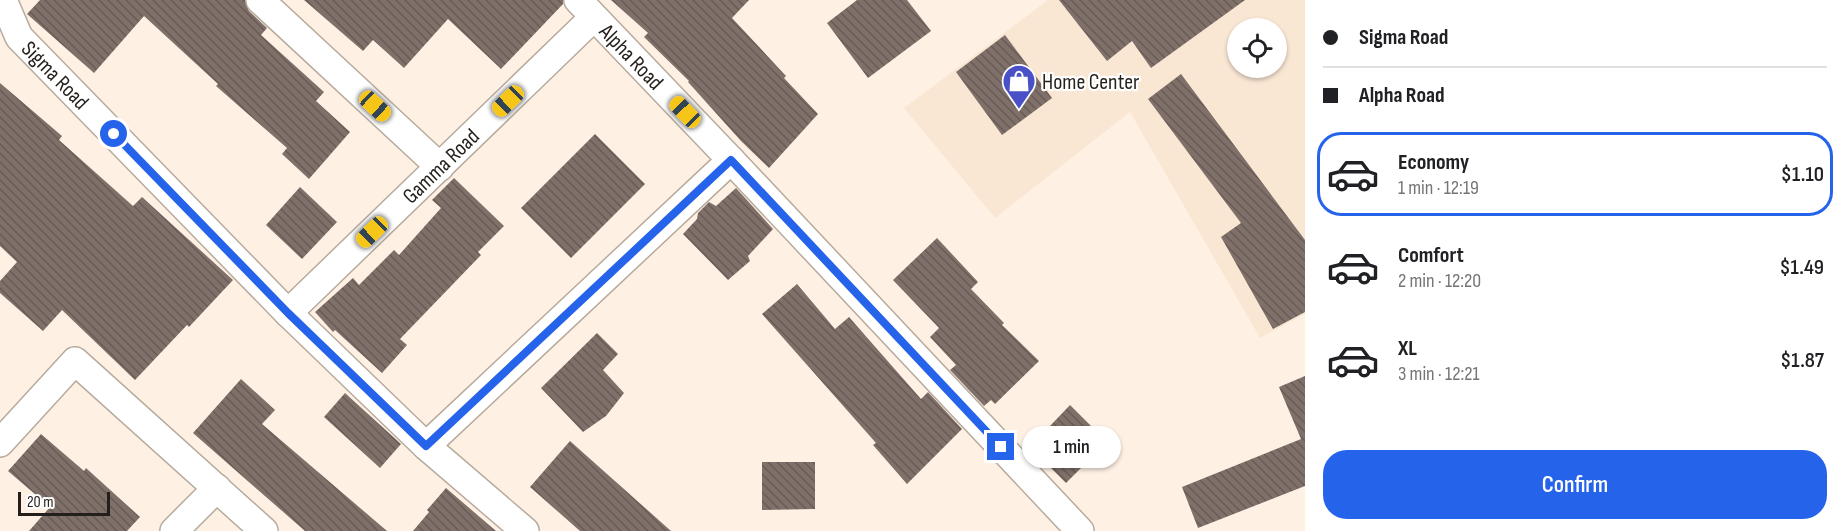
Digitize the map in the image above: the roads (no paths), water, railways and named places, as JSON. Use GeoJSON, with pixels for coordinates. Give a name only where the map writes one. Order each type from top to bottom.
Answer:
{"type":"FeatureCollection","features":[{"type":"Feature","properties":{"kind":"street","name":"Sigma Road"},"geometry":{"type":"LineString","coordinates":[[3,0],[20,37],[288,313],[426,446],[525,531]]}},
{"type":"Feature","properties":{"kind":"street"},"geometry":{"type":"LineString","coordinates":[[260,0],[440,167]]}},
{"type":"Feature","properties":{"kind":"street","name":"Gamma Road"},"geometry":{"type":"LineString","coordinates":[[288,313],[440,167],[585,9]]}},
{"type":"Feature","properties":{"kind":"street","name":"Alpha Road"},"geometry":{"type":"LineString","coordinates":[[585,9],[731,160],[1080,531]]}},
{"type":"Feature","properties":{"kind":"street"},"geometry":{"type":"LineString","coordinates":[[426,446],[731,160]]}},
{"type":"Feature","properties":{"kind":"street"},"geometry":{"type":"LineString","coordinates":[[0,443],[75,361],[264,531]]}},
{"type":"Feature","properties":{"kind":"street"},"geometry":{"type":"LineString","coordinates":[[174,531],[217,488]]}},
{"type":"Feature","properties":{"kind":"place","name":"Home Center"},"geometry":{"type":"Point","coordinates":[1019,110]}}]}
